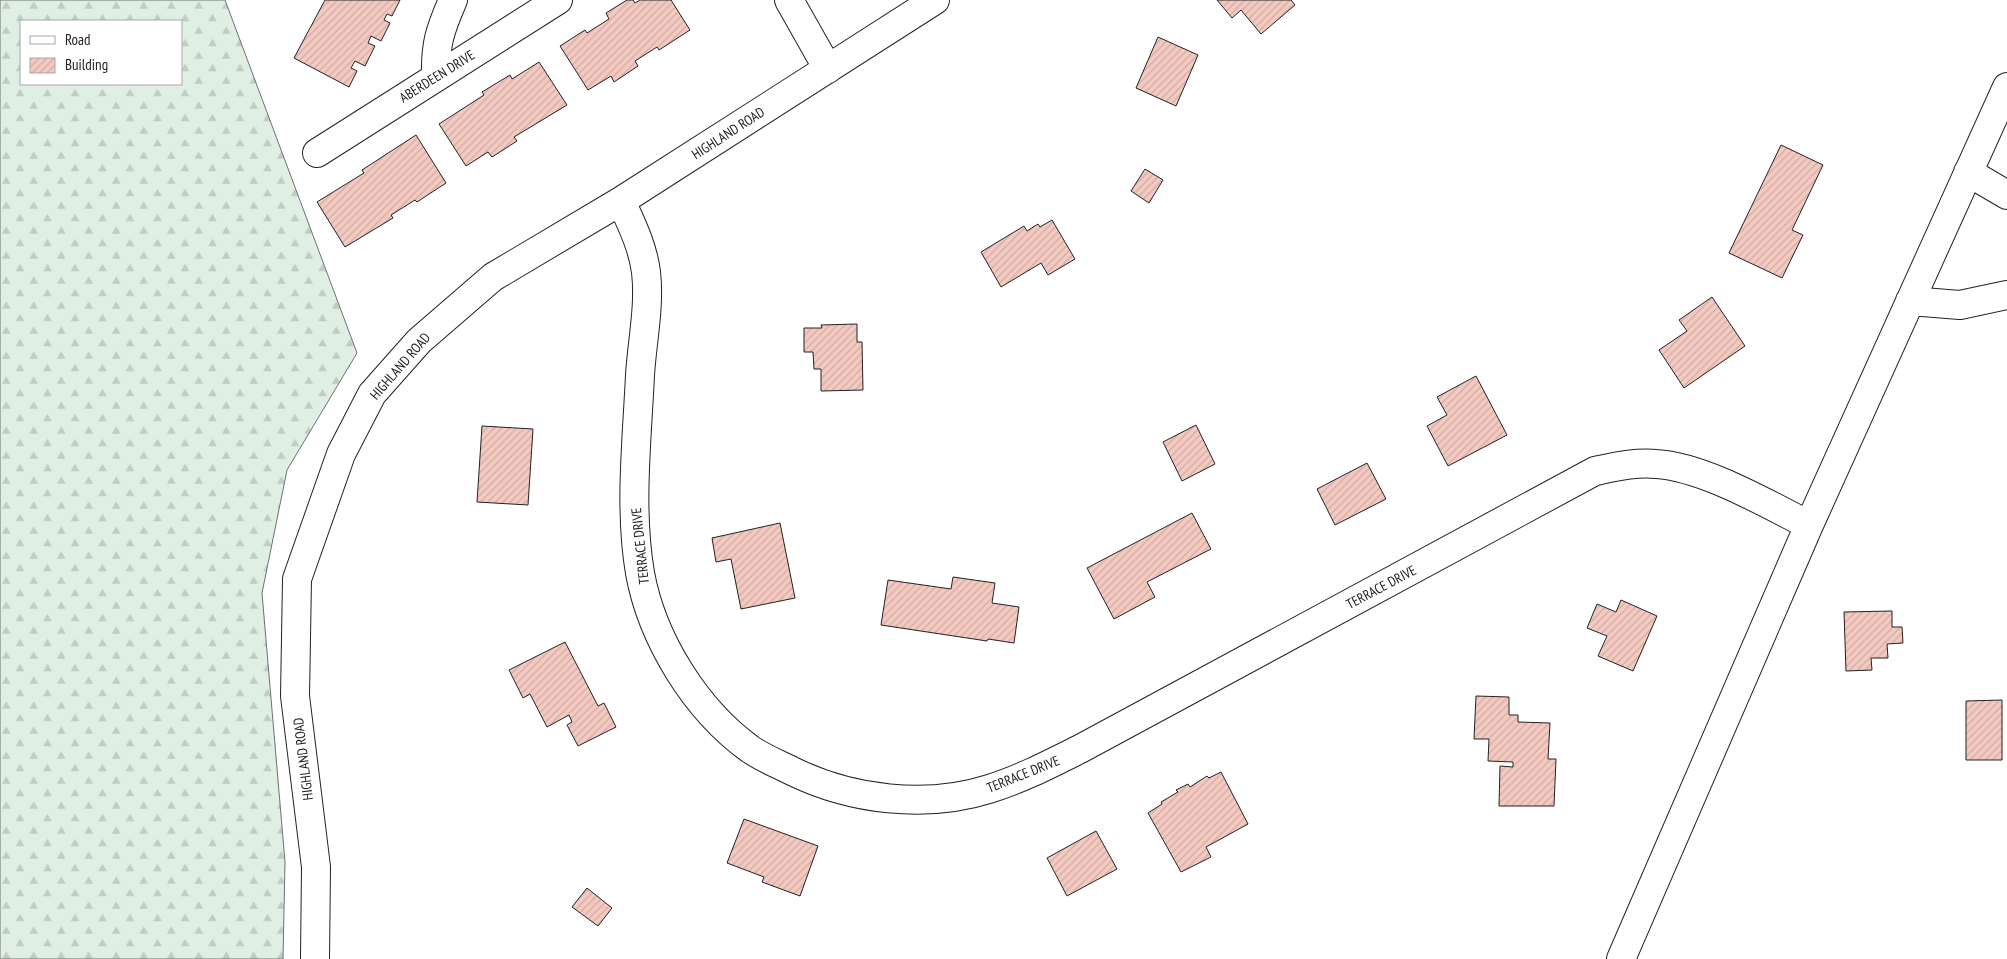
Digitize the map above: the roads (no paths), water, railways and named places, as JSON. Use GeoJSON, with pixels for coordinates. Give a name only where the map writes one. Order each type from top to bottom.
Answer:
{"type":"FeatureCollection","features":[{"type":"Feature","properties":{"kind":"street"},"geometry":{"type":"LineString","coordinates":[[436,77],[435,54],[438,37],[453,0]]}},
{"type":"Feature","properties":{"kind":"street","name":"ABERDEEN DRIVE"},"geometry":{"type":"LineString","coordinates":[[317,153],[558,0]]}},
{"type":"Feature","properties":{"kind":"street"},"geometry":{"type":"LineString","coordinates":[[789,0],[828,69]]}},
{"type":"Feature","properties":{"kind":"street","name":"HIGHLAND ROAD"},"geometry":{"type":"LineString","coordinates":[[315,959],[316,867],[295,696],[297,579],[341,454],[372,394],[419,341],[493,277],[621,201],[935,0]]}},
{"type":"Feature","properties":{"kind":"street"},"geometry":{"type":"LineString","coordinates":[[1622,959],[1809,525],[2007,87]]}},
{"type":"Feature","properties":{"kind":"street"},"geometry":{"type":"LineString","coordinates":[[1968,172],[2007,195]]}},
{"type":"Feature","properties":{"kind":"street","name":"TERRACE DRIVE"},"geometry":{"type":"LineString","coordinates":[[621,201],[637,237],[646,272],[646,308],[640,373],[635,495],[640,572],[649,609],[681,675],[702,702],[726,726],[751,749],[804,777],[833,787],[896,800],[926,800],[987,790],[1018,779],[1080,749],[1595,471],[1628,464],[1657,464],[1687,468],[1715,479],[1809,525]]}},
{"type":"Feature","properties":{"kind":"street"},"geometry":{"type":"LineString","coordinates":[[1910,301],[1960,305],[2007,295]]}}]}
